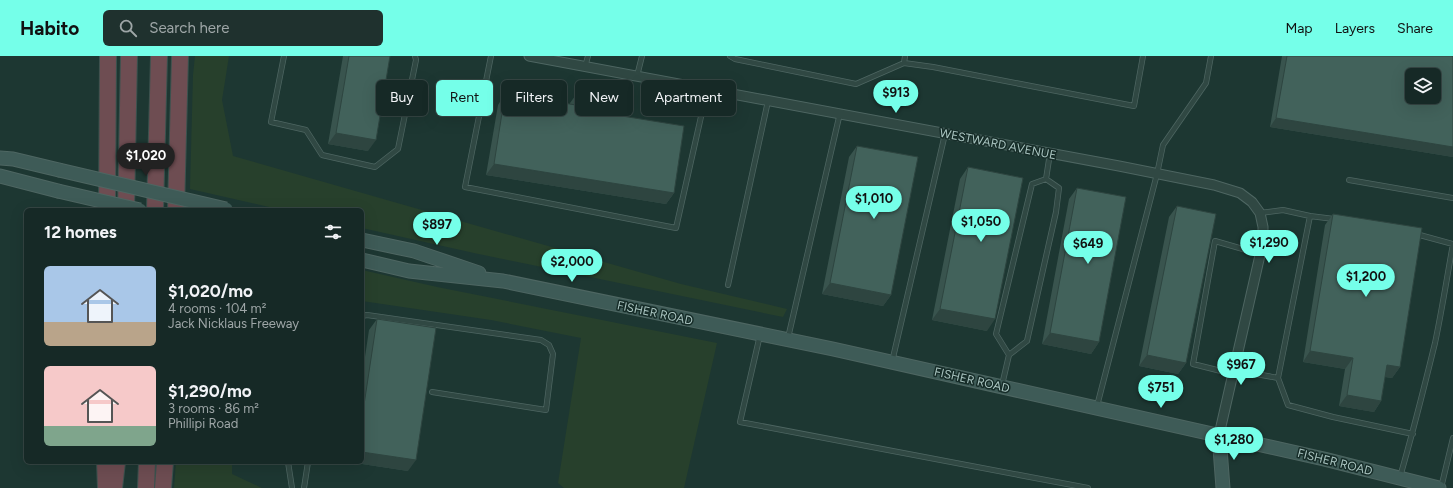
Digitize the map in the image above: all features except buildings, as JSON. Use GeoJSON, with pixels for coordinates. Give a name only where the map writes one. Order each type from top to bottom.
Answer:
{"type":"FeatureCollection","features":[{"type":"Feature","properties":{"kind":"highway"},"geometry":{"type":"LineString","coordinates":[[107,208],[108,56]]}},
{"type":"Feature","properties":{"kind":"highway"},"geometry":{"type":"LineString","coordinates":[[126,208],[129,56]]}},
{"type":"Feature","properties":{"kind":"highway"},"geometry":{"type":"LineString","coordinates":[[154,208],[159,56]]}},
{"type":"Feature","properties":{"kind":"highway"},"geometry":{"type":"LineString","coordinates":[[176,208],[180,76],[182,56]]}},
{"type":"Feature","properties":{"kind":"highway"},"geometry":{"type":"LineString","coordinates":[[105,464],[106,488]]}},
{"type":"Feature","properties":{"kind":"highway"},"geometry":{"type":"LineString","coordinates":[[114,488],[117,464]]}},
{"type":"Feature","properties":{"kind":"highway"},"geometry":{"type":"LineString","coordinates":[[146,488],[147,464]]}},
{"type":"Feature","properties":{"kind":"highway"},"geometry":{"type":"LineString","coordinates":[[163,488],[165,464]]}},
{"type":"Feature","properties":{"kind":"main road"},"geometry":{"type":"LineString","coordinates":[[0,158],[13,159],[220,208]]}},
{"type":"Feature","properties":{"kind":"main road"},"geometry":{"type":"LineString","coordinates":[[0,176],[11,180],[131,208]]}},
{"type":"Feature","properties":{"kind":"main road","name":"FISHER ROAD"},"geometry":{"type":"LineString","coordinates":[[364,240],[414,251],[503,281]]}},
{"type":"Feature","properties":{"kind":"main road","name":"FISHER ROAD"},"geometry":{"type":"LineString","coordinates":[[364,260],[409,271],[503,281],[760,334],[1219,435],[1440,488]]}},
{"type":"Feature","properties":{"kind":"main road"},"geometry":{"type":"LineString","coordinates":[[1219,435],[1223,488]]}},
{"type":"Feature","properties":{"kind":"street","name":"WESTWARD AVENUE"},"geometry":{"type":"LineString","coordinates":[[529,56],[657,80]]}},
{"type":"Feature","properties":{"kind":"street","name":"WESTWARD AVENUE"},"geometry":{"type":"LineString","coordinates":[[736,95],[840,113],[1214,185],[1240,193],[1252,202],[1260,213]]}},
{"type":"Feature","properties":{"kind":"street"},"geometry":{"type":"LineString","coordinates":[[1219,435],[1263,242],[1260,213]]}},
{"type":"Feature","properties":{"kind":"lane"},"geometry":{"type":"LineString","coordinates":[[284,56],[271,122],[306,130],[322,154],[374,167],[398,149],[416,60],[415,56]]}},
{"type":"Feature","properties":{"kind":"lane"},"geometry":{"type":"LineString","coordinates":[[491,56],[465,187],[676,228],[701,116]]}},
{"type":"Feature","properties":{"kind":"lane"},"geometry":{"type":"LineString","coordinates":[[585,67],[588,56]]}},
{"type":"Feature","properties":{"kind":"lane"},"geometry":{"type":"LineString","coordinates":[[637,76],[642,56]]}},
{"type":"Feature","properties":{"kind":"lane"},"geometry":{"type":"LineString","coordinates":[[730,56],[735,59],[856,84],[904,63],[933,67],[1134,106],[1143,56]]}},
{"type":"Feature","properties":{"kind":"lane"},"geometry":{"type":"LineString","coordinates":[[904,63],[905,56]]}},
{"type":"Feature","properties":{"kind":"lane"},"geometry":{"type":"LineString","coordinates":[[1097,408],[1157,174],[1163,145],[1206,83],[1211,56]]}},
{"type":"Feature","properties":{"kind":"lane"},"geometry":{"type":"LineString","coordinates":[[728,285],[768,101]]}},
{"type":"Feature","properties":{"kind":"lane"},"geometry":{"type":"LineString","coordinates":[[788,340],[840,113]]}},
{"type":"Feature","properties":{"kind":"lane"},"geometry":{"type":"LineString","coordinates":[[892,362],[945,134]]}},
{"type":"Feature","properties":{"kind":"lane"},"geometry":{"type":"LineString","coordinates":[[1046,179],[1050,153]]}},
{"type":"Feature","properties":{"kind":"lane"},"geometry":{"type":"LineString","coordinates":[[1009,355],[996,334],[1032,184],[1046,179]]}},
{"type":"Feature","properties":{"kind":"lane"},"geometry":{"type":"LineString","coordinates":[[1002,387],[1009,355],[1027,341],[1056,212],[1059,188],[1046,179]]}},
{"type":"Feature","properties":{"kind":"lane"},"geometry":{"type":"LineString","coordinates":[[1349,180],[1453,198]]}},
{"type":"Feature","properties":{"kind":"lane"},"geometry":{"type":"LineString","coordinates":[[1260,213],[1283,210],[1310,216],[1336,219]]}},
{"type":"Feature","properties":{"kind":"lane"},"geometry":{"type":"LineString","coordinates":[[1310,216],[1278,378],[1288,406],[1413,434]]}},
{"type":"Feature","properties":{"kind":"lane"},"geometry":{"type":"LineString","coordinates":[[1400,478],[1413,434],[1435,343],[1453,244],[1414,234]]}},
{"type":"Feature","properties":{"kind":"lane"},"geometry":{"type":"LineString","coordinates":[[1260,254],[1216,241],[1193,364],[1234,372],[1278,378]]}},
{"type":"Feature","properties":{"kind":"lane"},"geometry":{"type":"LineString","coordinates":[[364,316],[368,315],[541,340],[549,345],[553,354],[546,410],[432,392]]}},
{"type":"Feature","properties":{"kind":"lane"},"geometry":{"type":"LineString","coordinates":[[760,334],[740,422],[1088,488]]}},
{"type":"Feature","properties":{"kind":"lane"},"geometry":{"type":"LineString","coordinates":[[1440,488],[1453,438]]}},
{"type":"Feature","properties":{"kind":"lane"},"geometry":{"type":"LineString","coordinates":[[288,464],[292,488]]}},
{"type":"Feature","properties":{"kind":"lane"},"geometry":{"type":"LineString","coordinates":[[304,488],[308,464]]}},
{"type":"Feature","properties":{"kind":"green space"},"geometry":{"type":"Polygon","coordinates":[[[195,56],[229,56],[222,100],[233,156],[681,284],[787,309],[783,317],[474,253],[364,228],[364,208],[273,208],[190,189],[193,75],[195,56]]]}},
{"type":"Feature","properties":{"kind":"green space"},"geometry":{"type":"Polygon","coordinates":[[[364,270],[437,287],[717,343],[684,488],[564,488],[558,483],[581,338],[491,320],[364,301],[364,270]]]}},
{"type":"Feature","properties":{"kind":"green space"},"geometry":{"type":"Polygon","coordinates":[[[176,464],[232,464],[232,474],[262,488],[174,488],[176,464]]]}}]}
